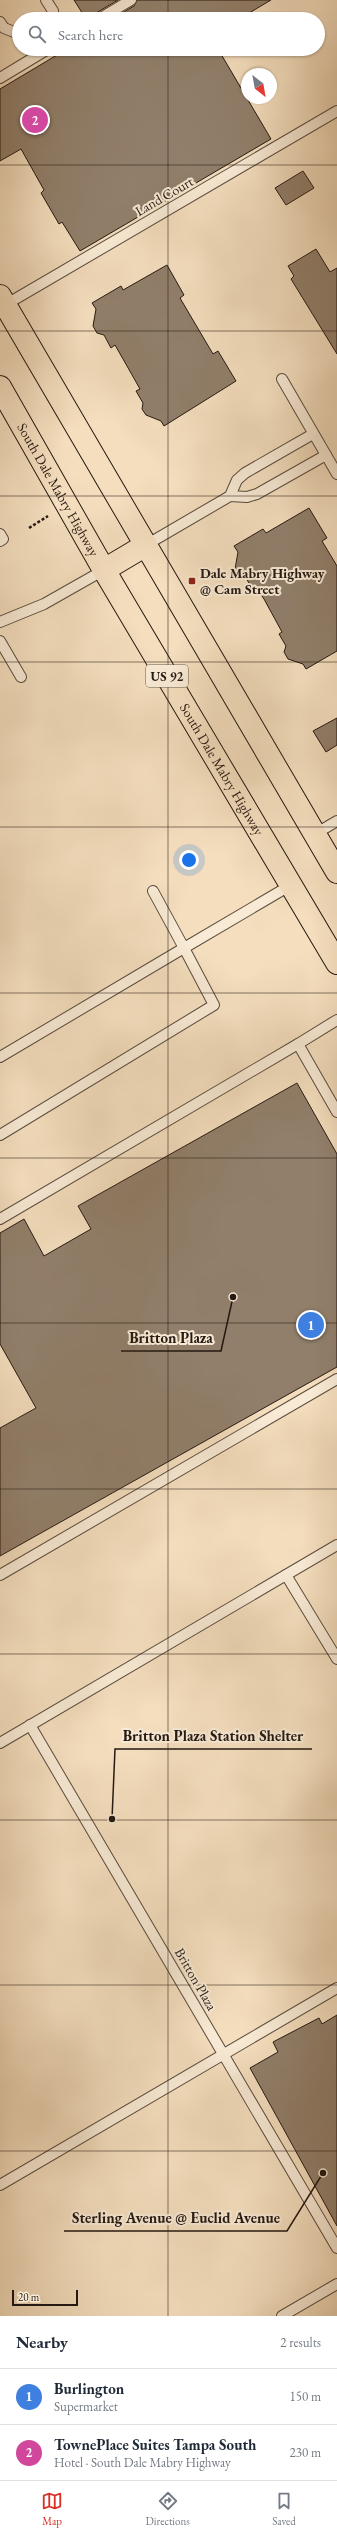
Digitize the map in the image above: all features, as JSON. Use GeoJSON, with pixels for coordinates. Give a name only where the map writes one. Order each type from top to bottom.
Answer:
{"type":"FeatureCollection","features":[{"type":"Feature","properties":{"kind":"main road"},"geometry":{"type":"LineString","coordinates":[[3,300],[337,872]]}},
{"type":"Feature","properties":{"kind":"main road","name":"South Dale Mabry Highway"},"geometry":{"type":"LineString","coordinates":[[0,387],[104,570],[337,963]]}},
{"type":"Feature","properties":{"kind":"main road"},"geometry":{"type":"LineString","coordinates":[[104,570],[146,545]]}},
{"type":"Feature","properties":{"kind":"lane"},"geometry":{"type":"LineString","coordinates":[[46,0],[52,12]]}},
{"type":"Feature","properties":{"kind":"lane"},"geometry":{"type":"LineString","coordinates":[[111,12],[131,0]]}},
{"type":"Feature","properties":{"kind":"lane"},"geometry":{"type":"LineString","coordinates":[[0,22],[4,28],[12,31]]}},
{"type":"Feature","properties":{"kind":"lane"},"geometry":{"type":"LineString","coordinates":[[0,78],[36,56]]}},
{"type":"Feature","properties":{"kind":"lane","name":"Land Court"},"geometry":{"type":"LineString","coordinates":[[3,300],[337,111]]}},
{"type":"Feature","properties":{"kind":"lane"},"geometry":{"type":"LineString","coordinates":[[282,379],[337,474]]}},
{"type":"Feature","properties":{"kind":"lane"},"geometry":{"type":"LineString","coordinates":[[230,496],[237,480],[246,473],[313,434]]}},
{"type":"Feature","properties":{"kind":"lane"},"geometry":{"type":"LineString","coordinates":[[146,545],[230,496],[247,497],[257,494],[326,455]]}},
{"type":"Feature","properties":{"kind":"lane"},"geometry":{"type":"LineString","coordinates":[[0,534],[3,539],[0,540]]}},
{"type":"Feature","properties":{"kind":"lane"},"geometry":{"type":"LineString","coordinates":[[0,622],[44,604],[104,570]]}},
{"type":"Feature","properties":{"kind":"lane"},"geometry":{"type":"LineString","coordinates":[[0,641],[21,677]]}},
{"type":"Feature","properties":{"kind":"lane"},"geometry":{"type":"LineString","coordinates":[[315,834],[337,821]]}},
{"type":"Feature","properties":{"kind":"lane"},"geometry":{"type":"LineString","coordinates":[[0,1057],[291,885]]}},
{"type":"Feature","properties":{"kind":"lane"},"geometry":{"type":"LineString","coordinates":[[0,1134],[214,1005],[153,891]]}},
{"type":"Feature","properties":{"kind":"lane"},"geometry":{"type":"LineString","coordinates":[[0,1219],[337,1020]]}},
{"type":"Feature","properties":{"kind":"lane"},"geometry":{"type":"LineString","coordinates":[[298,1044],[337,1112]]}},
{"type":"Feature","properties":{"kind":"lane"},"geometry":{"type":"LineString","coordinates":[[0,1574],[337,1379]]}},
{"type":"Feature","properties":{"kind":"lane"},"geometry":{"type":"LineString","coordinates":[[0,1742],[337,1545]]}},
{"type":"Feature","properties":{"kind":"lane"},"geometry":{"type":"LineString","coordinates":[[286,1575],[337,1659]]}},
{"type":"Feature","properties":{"kind":"lane","name":"Britton Plaza"},"geometry":{"type":"LineString","coordinates":[[30,1725],[337,2248]]}},
{"type":"Feature","properties":{"kind":"lane"},"geometry":{"type":"LineString","coordinates":[[0,2185],[337,1988]]}},
{"type":"Feature","properties":{"kind":"lane"},"geometry":{"type":"LineString","coordinates":[[282,2316],[337,2284]]}},
{"type":"Feature","properties":{"kind":"path"},"geometry":{"type":"LineString","coordinates":[[29,528],[49,516]]}},
{"type":"Feature","properties":{"kind":"building"},"geometry":{"type":"Polygon","coordinates":[[[74,0],[118,0],[98,12],[82,12],[74,0]]]}},
{"type":"Feature","properties":{"kind":"building"},"geometry":{"type":"Polygon","coordinates":[[[137,0],[271,0],[251,12],[124,12],[134,6],[137,0]]]}},
{"type":"Feature","properties":{"kind":"building"},"geometry":{"type":"Polygon","coordinates":[[[55,56],[222,56],[241,88],[241,104],[250,104],[271,139],[80,251],[62,222],[59,224],[41,193],[44,190],[21,149],[0,161],[0,89],[55,56]]]}},
{"type":"Feature","properties":{"kind":"building"},"geometry":{"type":"Polygon","coordinates":[[[303,171],[314,188],[286,205],[275,188],[303,171]]]}},
{"type":"Feature","properties":{"kind":"building"},"geometry":{"type":"Polygon","coordinates":[[[316,249],[330,272],[337,268],[337,354],[291,279],[294,276],[288,266],[316,249]]]}},
{"type":"Feature","properties":{"kind":"building"},"geometry":{"type":"Polygon","coordinates":[[[167,265],[184,295],[180,298],[213,354],[218,351],[236,381],[164,426],[161,421],[146,415],[142,409],[143,403],[136,391],[140,389],[115,345],[111,348],[104,335],[97,333],[93,326],[96,309],[92,303],[121,286],[123,290],[167,265]]]}},
{"type":"Feature","properties":{"kind":"building"},"geometry":{"type":"Polygon","coordinates":[[[309,508],[327,538],[322,541],[337,566],[337,651],[306,669],[303,664],[288,659],[284,652],[286,646],[279,634],[282,632],[264,599],[257,589],[253,590],[246,578],[239,576],[235,569],[238,552],[234,546],[263,529],[266,533],[309,508]]]}},
{"type":"Feature","properties":{"kind":"building"},"geometry":{"type":"Polygon","coordinates":[[[337,718],[337,745],[326,752],[313,731],[337,718]]]}},
{"type":"Feature","properties":{"kind":"building"},"geometry":{"type":"Polygon","coordinates":[[[297,1083],[337,1154],[337,1367],[0,1556],[0,1428],[36,1408],[0,1344],[0,1233],[24,1219],[44,1256],[91,1229],[78,1206],[297,1083]]]}},
{"type":"Feature","properties":{"kind":"building"},"geometry":{"type":"Polygon","coordinates":[[[337,2015],[337,2226],[250,2068],[278,2052],[273,2042],[319,2018],[322,2024],[337,2015]]]}},
{"type":"Feature","properties":{"kind":"place","name":"TownePlace Suites Tampa South"},"geometry":{"type":"Point","coordinates":[35,120]}},
{"type":"Feature","properties":{"kind":"place","name":"Dale Mabry Highway @ Cam Street"},"geometry":{"type":"Point","coordinates":[192,581]}},
{"type":"Feature","properties":{"kind":"place","name":"Britton Plaza"},"geometry":{"type":"Point","coordinates":[233,1297]}},
{"type":"Feature","properties":{"kind":"place","name":"Burlington"},"geometry":{"type":"Point","coordinates":[311,1325]}},
{"type":"Feature","properties":{"kind":"place","name":"Britton Plaza Station Shelter"},"geometry":{"type":"Point","coordinates":[112,1819]}},
{"type":"Feature","properties":{"kind":"place","name":"Sterling Avenue @ Euclid Avenue"},"geometry":{"type":"Point","coordinates":[323,2173]}}]}
